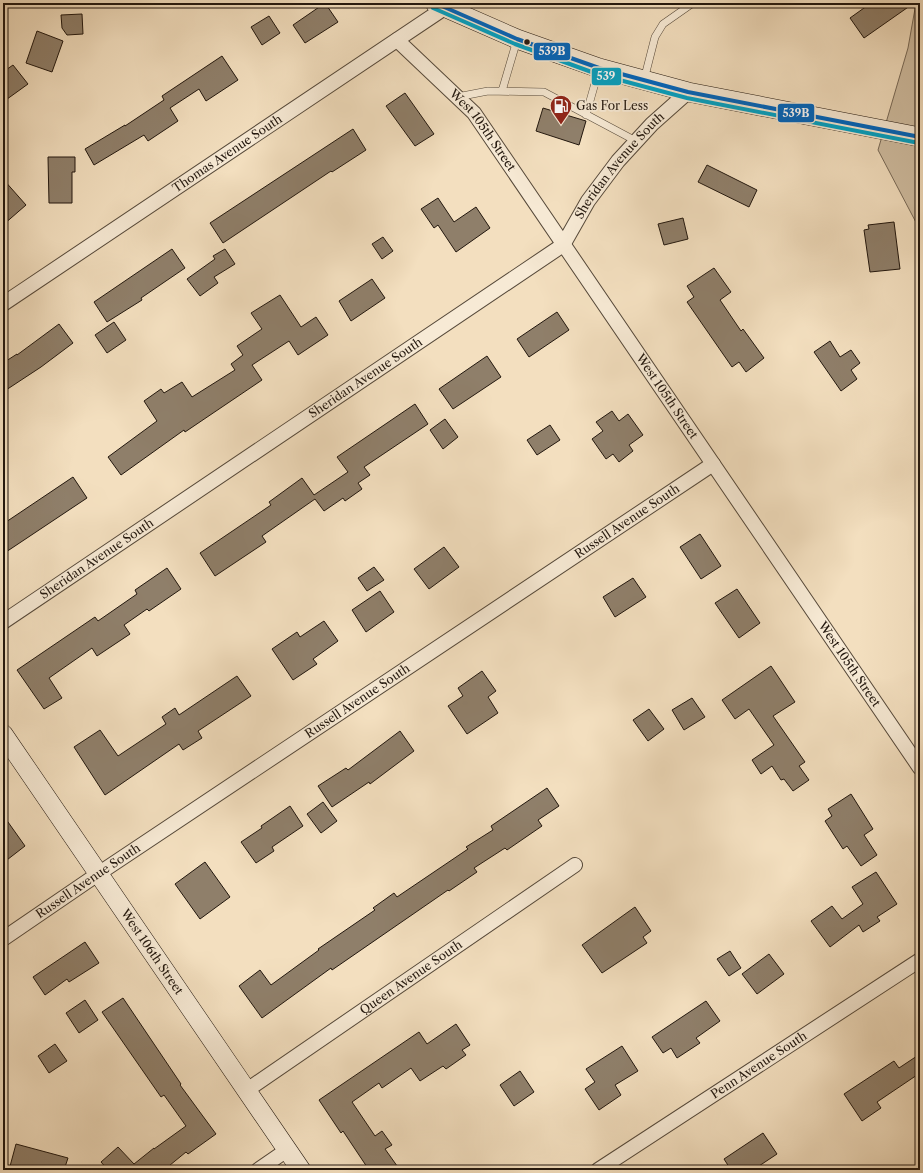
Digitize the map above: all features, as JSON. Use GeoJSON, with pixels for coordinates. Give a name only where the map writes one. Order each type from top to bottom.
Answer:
{"type":"FeatureCollection","features":[{"type":"Feature","properties":{"kind":"street"},"geometry":{"type":"LineString","coordinates":[[444,5],[517,39],[599,68],[688,92],[920,137]]}},
{"type":"Feature","properties":{"kind":"street","name":"Thomas Avenue South"},"geometry":{"type":"LineString","coordinates":[[3,304],[397,40],[444,5]]}},
{"type":"Feature","properties":{"kind":"street","name":"West 105th Street"},"geometry":{"type":"LineString","coordinates":[[397,40],[474,113],[920,768]]}},
{"type":"Feature","properties":{"kind":"street","name":"Sheridan Avenue South"},"geometry":{"type":"LineString","coordinates":[[3,622],[563,245],[588,201],[618,161],[652,124],[688,92]]}},
{"type":"Feature","properties":{"kind":"street","name":"Russell Avenue South"},"geometry":{"type":"LineString","coordinates":[[3,939],[713,464]]}},
{"type":"Feature","properties":{"kind":"street","name":"West 106th Street"},"geometry":{"type":"LineString","coordinates":[[3,734],[301,1170]]}},
{"type":"Feature","properties":{"kind":"street","name":"Queen Avenue South"},"geometry":{"type":"LineString","coordinates":[[246,1090],[575,865]]}},
{"type":"Feature","properties":{"kind":"street","name":"Penn Avenue South"},"geometry":{"type":"LineString","coordinates":[[598,1170],[920,960]]}},
{"type":"Feature","properties":{"kind":"street"},"geometry":{"type":"LineString","coordinates":[[258,1170],[287,1150]]}},
{"type":"Feature","properties":{"kind":"lane"},"geometry":{"type":"LineString","coordinates":[[644,80],[655,37],[663,24],[694,3]]}},
{"type":"Feature","properties":{"kind":"lane"},"geometry":{"type":"LineString","coordinates":[[502,91],[517,39]]}},
{"type":"Feature","properties":{"kind":"lane"},"geometry":{"type":"LineString","coordinates":[[586,115],[599,68]]}},
{"type":"Feature","properties":{"kind":"lane"},"geometry":{"type":"LineString","coordinates":[[457,97],[488,91],[544,92],[636,141]]}},
{"type":"Feature","properties":{"kind":"shaded area"},"geometry":{"type":"Polygon","coordinates":[[[916,3],[920,3],[920,230],[878,150],[908,48],[916,3]]]}},
{"type":"Feature","properties":{"kind":"building"},"geometry":{"type":"Polygon","coordinates":[[[325,3],[338,22],[305,43],[293,25],[325,3]]]}},
{"type":"Feature","properties":{"kind":"building"},"geometry":{"type":"Polygon","coordinates":[[[871,3],[914,3],[864,38],[850,18],[871,3]]]}},
{"type":"Feature","properties":{"kind":"building"},"geometry":{"type":"Polygon","coordinates":[[[82,14],[83,34],[67,35],[62,28],[61,15],[82,14]]]}},
{"type":"Feature","properties":{"kind":"building"},"geometry":{"type":"Polygon","coordinates":[[[269,16],[280,33],[262,45],[251,27],[269,16]]]}},
{"type":"Feature","properties":{"kind":"building"},"geometry":{"type":"Polygon","coordinates":[[[37,31],[63,41],[52,72],[26,63],[37,31]]]}},
{"type":"Feature","properties":{"kind":"building"},"geometry":{"type":"Polygon","coordinates":[[[222,56],[238,80],[206,101],[199,89],[170,108],[178,121],[148,141],[144,135],[94,165],[85,149],[125,126],[164,100],[162,96],[222,56]]]}},
{"type":"Feature","properties":{"kind":"building"},"geometry":{"type":"Polygon","coordinates":[[[13,65],[28,84],[3,102],[3,72],[13,65]]]}},
{"type":"Feature","properties":{"kind":"building"},"geometry":{"type":"Polygon","coordinates":[[[405,93],[434,134],[415,146],[386,106],[405,93]]]}},
{"type":"Feature","properties":{"kind":"building","name":"Gas For Less"},"geometry":{"type":"Polygon","coordinates":[[[543,108],[586,121],[579,145],[536,131],[543,108]]]}},
{"type":"Feature","properties":{"kind":"building"},"geometry":{"type":"Polygon","coordinates":[[[353,129],[366,150],[332,172],[331,171],[223,243],[210,223],[353,129]]]}},
{"type":"Feature","properties":{"kind":"building"},"geometry":{"type":"Polygon","coordinates":[[[48,157],[75,157],[75,172],[72,172],[72,203],[49,203],[48,157]]]}},
{"type":"Feature","properties":{"kind":"building"},"geometry":{"type":"Polygon","coordinates":[[[707,165],[757,190],[749,207],[698,182],[707,165]]]}},
{"type":"Feature","properties":{"kind":"building"},"geometry":{"type":"Polygon","coordinates":[[[3,179],[26,205],[3,225],[3,179]]]}},
{"type":"Feature","properties":{"kind":"building"},"geometry":{"type":"Polygon","coordinates":[[[438,198],[454,222],[476,207],[490,228],[456,252],[438,225],[434,228],[421,209],[438,198]]]}},
{"type":"Feature","properties":{"kind":"building"},"geometry":{"type":"Polygon","coordinates":[[[683,218],[688,239],[664,245],[658,224],[683,218]]]}},
{"type":"Feature","properties":{"kind":"building"},"geometry":{"type":"Polygon","coordinates":[[[894,222],[900,269],[870,272],[864,230],[869,229],[868,225],[894,222]]]}},
{"type":"Feature","properties":{"kind":"building"},"geometry":{"type":"Polygon","coordinates":[[[383,237],[393,251],[382,259],[372,244],[383,237]]]}},
{"type":"Feature","properties":{"kind":"building"},"geometry":{"type":"Polygon","coordinates":[[[172,249],[185,268],[141,298],[142,300],[107,322],[94,302],[172,249]]]}},
{"type":"Feature","properties":{"kind":"building"},"geometry":{"type":"Polygon","coordinates":[[[225,249],[235,264],[214,277],[218,283],[200,296],[187,279],[215,259],[213,256],[225,249]]]}},
{"type":"Feature","properties":{"kind":"building"},"geometry":{"type":"Polygon","coordinates":[[[714,268],[731,292],[720,300],[741,331],[743,329],[764,358],[746,372],[739,362],[732,367],[687,302],[694,297],[687,286],[714,268]]]}},
{"type":"Feature","properties":{"kind":"building"},"geometry":{"type":"Polygon","coordinates":[[[372,279],[385,298],[351,321],[339,301],[372,279]]]}},
{"type":"Feature","properties":{"kind":"building"},"geometry":{"type":"Polygon","coordinates":[[[280,295],[301,327],[316,317],[328,335],[298,355],[289,341],[252,365],[262,380],[185,432],[184,430],[121,475],[108,457],[157,421],[144,401],[161,389],[164,393],[182,382],[192,397],[235,370],[231,364],[243,355],[237,346],[262,329],[251,313],[280,295]]]}},
{"type":"Feature","properties":{"kind":"building"},"geometry":{"type":"Polygon","coordinates":[[[557,312],[569,330],[529,357],[517,339],[557,312]]]}},
{"type":"Feature","properties":{"kind":"building"},"geometry":{"type":"Polygon","coordinates":[[[114,322],[126,340],[107,353],[95,335],[114,322]]]}},
{"type":"Feature","properties":{"kind":"building"},"geometry":{"type":"Polygon","coordinates":[[[59,324],[73,343],[41,367],[3,392],[3,363],[17,355],[59,324]]]}},
{"type":"Feature","properties":{"kind":"building"},"geometry":{"type":"Polygon","coordinates":[[[830,341],[840,357],[851,350],[860,363],[851,370],[857,379],[841,391],[814,352],[830,341]]]}},
{"type":"Feature","properties":{"kind":"building"},"geometry":{"type":"Polygon","coordinates":[[[487,356],[501,377],[453,409],[439,389],[487,356]]]}},
{"type":"Feature","properties":{"kind":"building"},"geometry":{"type":"Polygon","coordinates":[[[415,404],[428,424],[364,467],[370,475],[358,483],[362,489],[345,501],[343,498],[324,511],[315,499],[262,536],[266,542],[215,576],[200,553],[271,505],[269,502],[302,478],[314,495],[348,472],[337,457],[415,404]]]}},
{"type":"Feature","properties":{"kind":"building"},"geometry":{"type":"Polygon","coordinates":[[[612,411],[619,421],[628,414],[643,435],[629,445],[633,451],[619,462],[613,454],[606,459],[592,439],[603,431],[596,422],[612,411]]]}},
{"type":"Feature","properties":{"kind":"building"},"geometry":{"type":"Polygon","coordinates":[[[445,419],[458,437],[443,449],[430,430],[445,419]]]}},
{"type":"Feature","properties":{"kind":"building"},"geometry":{"type":"Polygon","coordinates":[[[550,425],[560,440],[537,455],[527,440],[550,425]]]}},
{"type":"Feature","properties":{"kind":"building"},"geometry":{"type":"Polygon","coordinates":[[[73,477],[87,498],[3,554],[3,524],[73,477]]]}},
{"type":"Feature","properties":{"kind":"building"},"geometry":{"type":"Polygon","coordinates":[[[700,534],[721,566],[701,579],[680,547],[700,534]]]}},
{"type":"Feature","properties":{"kind":"building"},"geometry":{"type":"Polygon","coordinates":[[[444,547],[459,567],[429,589],[414,569],[444,547]]]}},
{"type":"Feature","properties":{"kind":"building"},"geometry":{"type":"Polygon","coordinates":[[[374,567],[384,580],[367,591],[358,578],[374,567]]]}},
{"type":"Feature","properties":{"kind":"building"},"geometry":{"type":"Polygon","coordinates":[[[167,568],[181,589],[149,611],[147,609],[124,625],[130,634],[97,656],[92,648],[49,678],[62,698],[44,709],[17,670],[95,617],[98,621],[137,594],[135,590],[167,568]]]}},
{"type":"Feature","properties":{"kind":"building"},"geometry":{"type":"Polygon","coordinates":[[[633,578],[646,597],[615,617],[603,597],[633,578]]]}},
{"type":"Feature","properties":{"kind":"building"},"geometry":{"type":"Polygon","coordinates":[[[737,589],[760,623],[739,638],[715,603],[737,589]]]}},
{"type":"Feature","properties":{"kind":"building"},"geometry":{"type":"Polygon","coordinates":[[[380,591],[394,612],[366,632],[352,610],[380,591]]]}},
{"type":"Feature","properties":{"kind":"building"},"geometry":{"type":"Polygon","coordinates":[[[324,621],[338,641],[313,659],[317,664],[293,680],[272,649],[297,632],[300,637],[324,621]]]}},
{"type":"Feature","properties":{"kind":"building"},"geometry":{"type":"Polygon","coordinates":[[[771,666],[795,702],[773,716],[805,762],[799,766],[809,780],[793,791],[784,779],[781,780],[772,766],[761,774],[752,760],[774,745],[749,709],[735,719],[722,700],[771,666]]]}},
{"type":"Feature","properties":{"kind":"building"},"geometry":{"type":"Polygon","coordinates":[[[482,671],[496,691],[488,697],[498,713],[467,734],[448,706],[463,696],[458,688],[482,671]]]}},
{"type":"Feature","properties":{"kind":"building"},"geometry":{"type":"Polygon","coordinates":[[[237,676],[251,696],[198,731],[202,738],[183,750],[179,744],[105,795],[74,747],[100,730],[118,756],[166,724],[162,717],[175,708],[179,715],[237,676]]]}},
{"type":"Feature","properties":{"kind":"building"},"geometry":{"type":"Polygon","coordinates":[[[692,698],[705,717],[684,730],[672,710],[692,698]]]}},
{"type":"Feature","properties":{"kind":"building"},"geometry":{"type":"Polygon","coordinates":[[[649,709],[664,729],[648,741],[633,720],[649,709]]]}},
{"type":"Feature","properties":{"kind":"building"},"geometry":{"type":"Polygon","coordinates":[[[400,731],[414,751],[370,784],[369,782],[332,807],[318,786],[346,768],[348,770],[400,731]]]}},
{"type":"Feature","properties":{"kind":"building"},"geometry":{"type":"Polygon","coordinates":[[[547,788],[559,806],[538,820],[542,826],[507,850],[505,848],[474,868],[477,872],[449,891],[448,890],[332,970],[331,968],[262,1018],[239,986],[260,970],[271,985],[319,950],[318,949],[375,910],[373,908],[394,893],[397,897],[468,849],[466,847],[493,830],[491,826],[547,788]]]}},
{"type":"Feature","properties":{"kind":"building"},"geometry":{"type":"Polygon","coordinates":[[[851,794],[873,829],[864,835],[877,855],[861,866],[847,846],[843,849],[825,821],[832,816],[828,809],[851,794]]]}},
{"type":"Feature","properties":{"kind":"building"},"geometry":{"type":"Polygon","coordinates":[[[323,802],[337,821],[321,833],[307,814],[323,802]]]}},
{"type":"Feature","properties":{"kind":"building"},"geometry":{"type":"Polygon","coordinates":[[[290,806],[303,826],[272,847],[274,851],[256,863],[241,842],[290,806]]]}},
{"type":"Feature","properties":{"kind":"building"},"geometry":{"type":"Polygon","coordinates":[[[3,815],[25,846],[3,863],[3,815]]]}},
{"type":"Feature","properties":{"kind":"building"},"geometry":{"type":"Polygon","coordinates":[[[205,862],[230,897],[200,919],[175,884],[205,862]]]}},
{"type":"Feature","properties":{"kind":"building"},"geometry":{"type":"Polygon","coordinates":[[[876,872],[897,904],[877,917],[880,921],[863,932],[859,925],[830,947],[811,921],[832,906],[842,919],[863,904],[852,887],[876,872]]]}},
{"type":"Feature","properties":{"kind":"building"},"geometry":{"type":"Polygon","coordinates":[[[635,907],[651,931],[643,937],[647,943],[602,973],[582,945],[635,907]]]}},
{"type":"Feature","properties":{"kind":"building"},"geometry":{"type":"Polygon","coordinates":[[[85,942],[99,963],[69,982],[67,979],[45,995],[33,977],[85,942]]]}},
{"type":"Feature","properties":{"kind":"building"},"geometry":{"type":"Polygon","coordinates":[[[730,951],[741,968],[729,976],[717,959],[730,951]]]}},
{"type":"Feature","properties":{"kind":"building"},"geometry":{"type":"Polygon","coordinates":[[[769,954],[784,974],[757,994],[742,974],[769,954]]]}},
{"type":"Feature","properties":{"kind":"building"},"geometry":{"type":"Polygon","coordinates":[[[123,998],[181,1084],[180,1085],[216,1134],[188,1154],[186,1152],[164,1170],[108,1170],[101,1162],[118,1147],[134,1164],[186,1126],[164,1095],[161,1097],[102,1012],[123,998]]]}},
{"type":"Feature","properties":{"kind":"building"},"geometry":{"type":"Polygon","coordinates":[[[85,1000],[98,1020],[79,1033],[66,1013],[85,1000]]]}},
{"type":"Feature","properties":{"kind":"building"},"geometry":{"type":"Polygon","coordinates":[[[706,1001],[720,1021],[696,1038],[700,1043],[677,1058],[671,1048],[663,1053],[652,1037],[706,1001]]]}},
{"type":"Feature","properties":{"kind":"building"},"geometry":{"type":"Polygon","coordinates":[[[456,1024],[470,1045],[462,1050],[466,1055],[446,1069],[443,1066],[420,1081],[411,1068],[382,1088],[379,1083],[352,1102],[375,1136],[382,1131],[392,1145],[385,1149],[400,1170],[369,1170],[343,1131],[341,1133],[319,1100],[419,1032],[427,1044],[456,1024]]]}},
{"type":"Feature","properties":{"kind":"building"},"geometry":{"type":"Polygon","coordinates":[[[55,1044],[67,1061],[49,1073],[38,1056],[55,1044]]]}},
{"type":"Feature","properties":{"kind":"building"},"geometry":{"type":"Polygon","coordinates":[[[622,1046],[638,1071],[615,1085],[621,1095],[599,1110],[585,1089],[595,1082],[586,1069],[622,1046]]]}},
{"type":"Feature","properties":{"kind":"building"},"geometry":{"type":"Polygon","coordinates":[[[920,1054],[920,1073],[877,1102],[881,1108],[862,1121],[844,1094],[894,1061],[899,1068],[920,1054]]]}},
{"type":"Feature","properties":{"kind":"building"},"geometry":{"type":"Polygon","coordinates":[[[520,1071],[534,1092],[514,1106],[500,1085],[520,1071]]]}},
{"type":"Feature","properties":{"kind":"building"},"geometry":{"type":"Polygon","coordinates":[[[763,1133],[777,1154],[753,1170],[731,1170],[724,1159],[763,1133]]]}},
{"type":"Feature","properties":{"kind":"building"},"geometry":{"type":"Polygon","coordinates":[[[16,1144],[68,1158],[64,1170],[9,1170],[16,1144]]]}},
{"type":"Feature","properties":{"kind":"transit line","name":"539B"},"geometry":{"type":"LineString","coordinates":[[435,3],[517,39],[599,68],[688,92],[920,137]]}},
{"type":"Feature","properties":{"kind":"transit line","name":"539"},"geometry":{"type":"LineString","coordinates":[[433,8],[515,44],[597,74],[687,98],[919,143]]}},
{"type":"Feature","properties":{"kind":"place","name":"Gas For Less"},"geometry":{"type":"Point","coordinates":[561,126]}}]}
